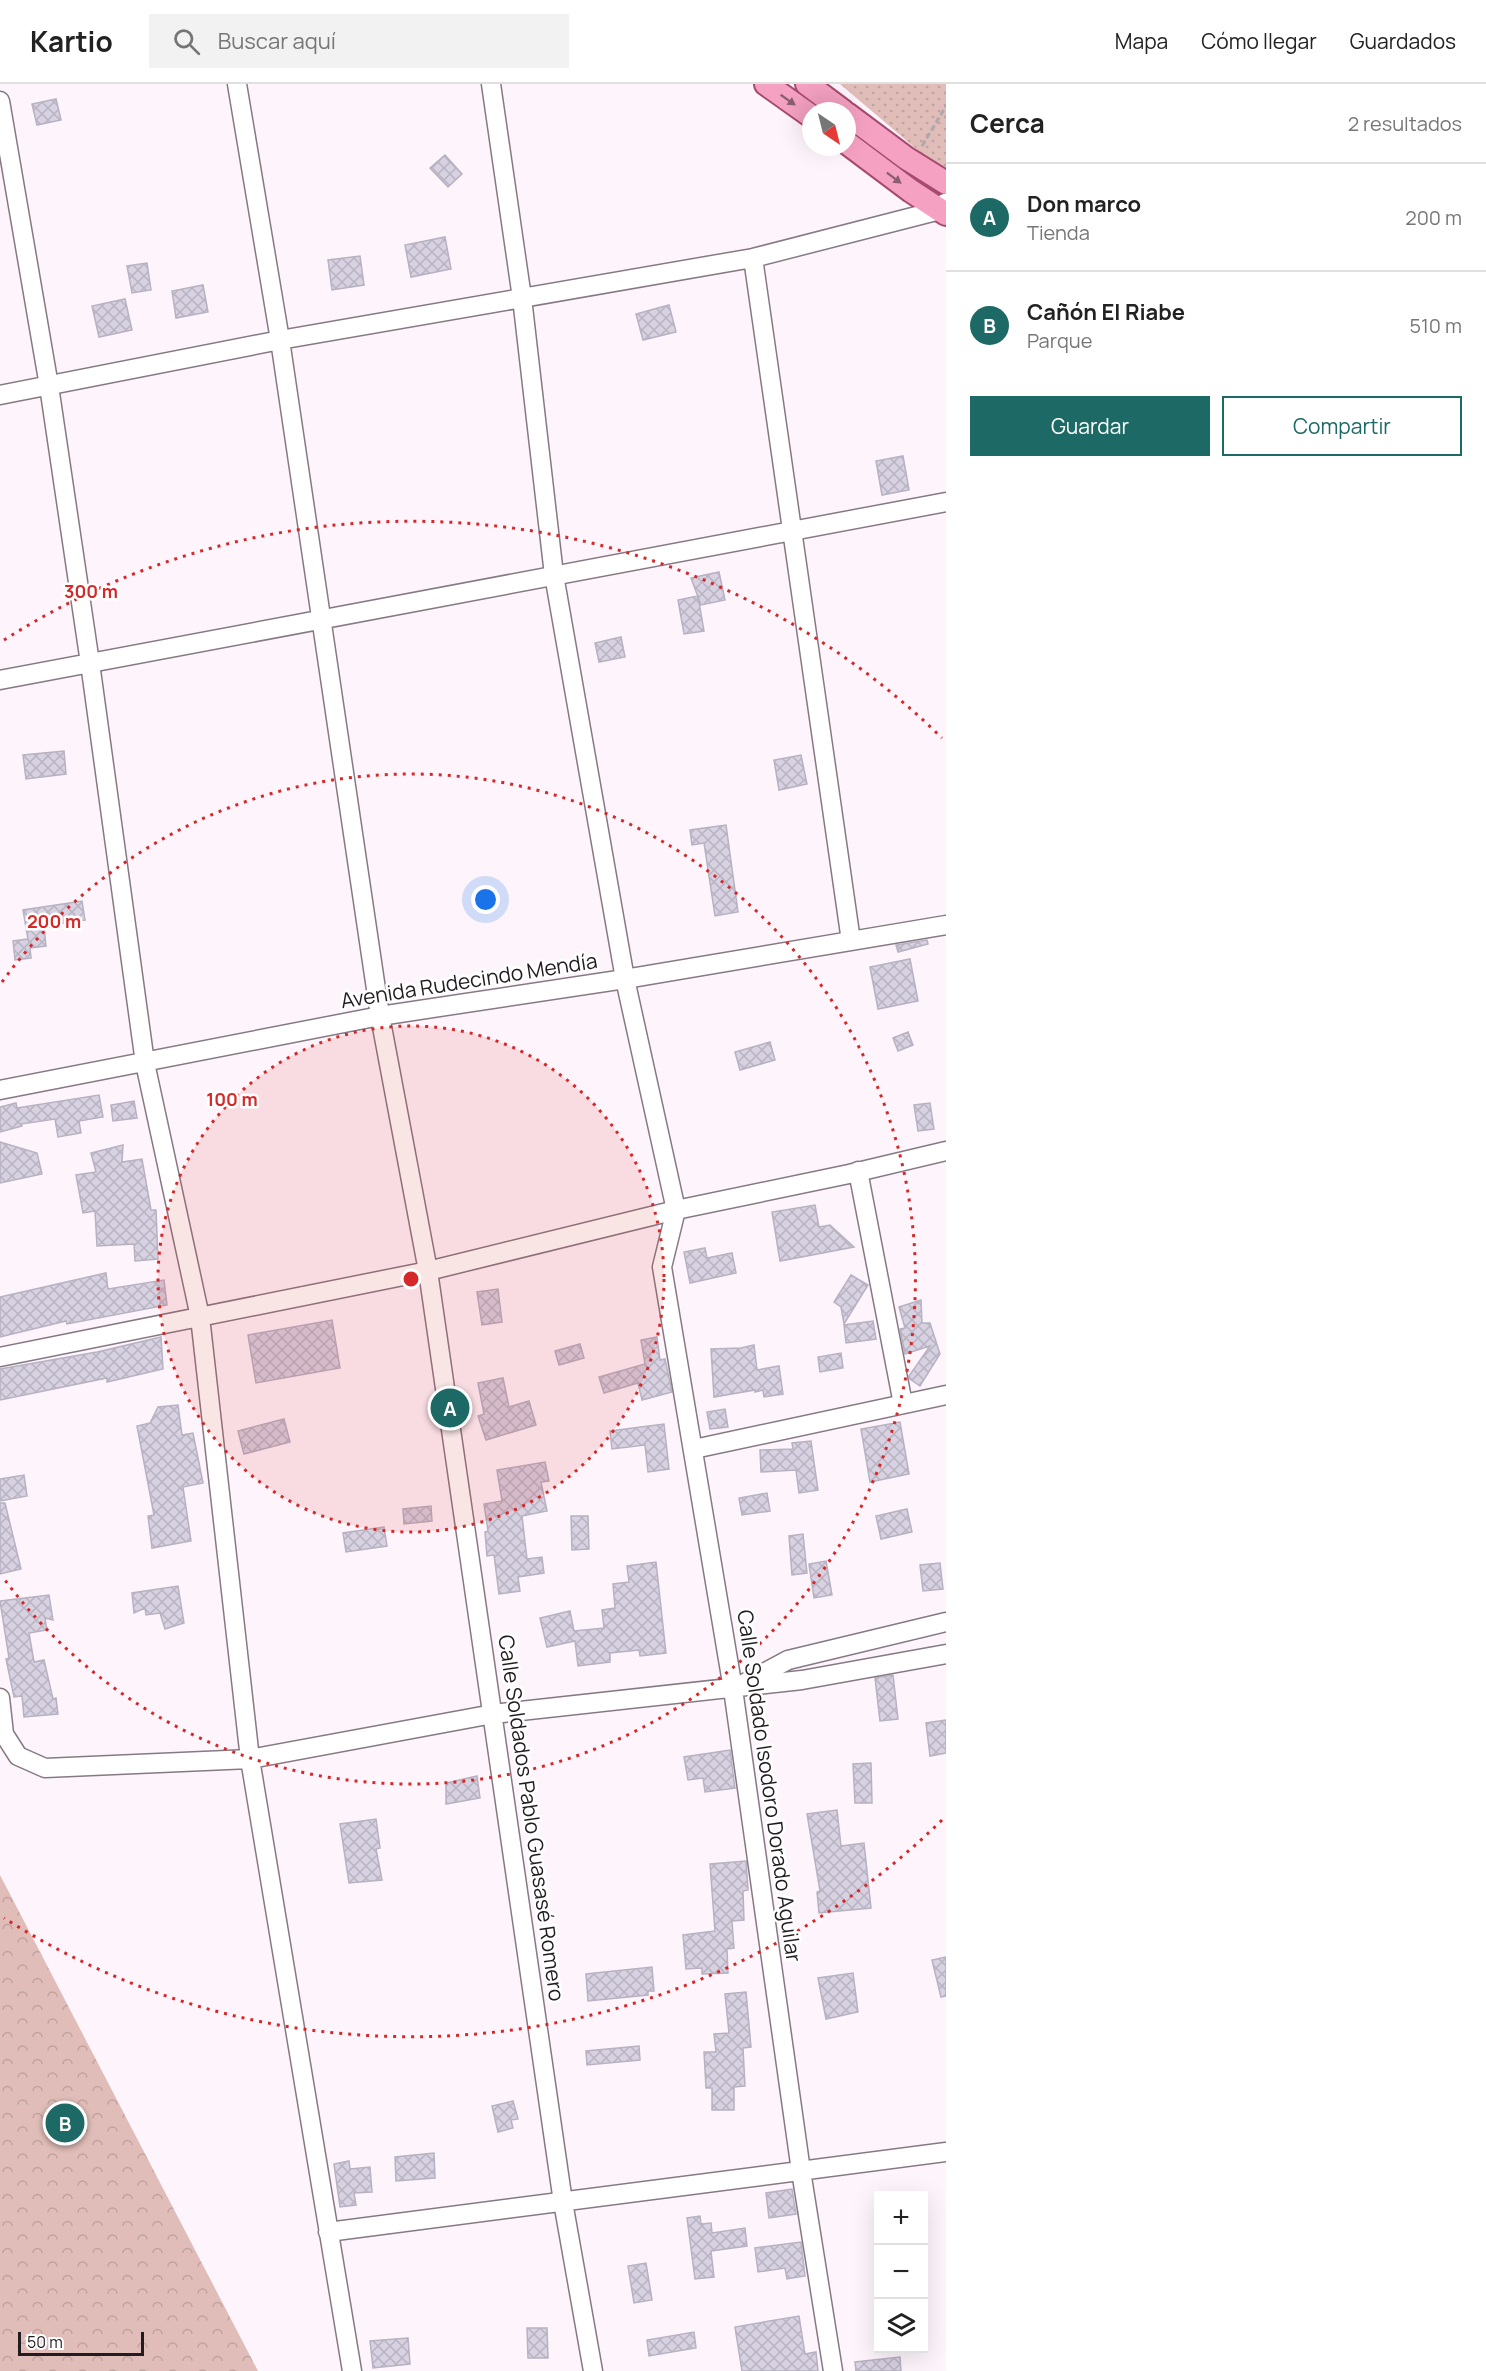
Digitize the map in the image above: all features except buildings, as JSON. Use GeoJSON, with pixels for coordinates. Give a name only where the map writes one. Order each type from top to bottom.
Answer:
{"type":"FeatureCollection","features":[{"type":"Feature","properties":{"kind":"main road"},"geometry":{"type":"LineString","coordinates":[[766,84],[802,110]]}},
{"type":"Feature","properties":{"kind":"main road"},"geometry":{"type":"LineString","coordinates":[[807,84],[831,102]]}},
{"type":"Feature","properties":{"kind":"main road"},"geometry":{"type":"LineString","coordinates":[[856,120],[906,158],[946,183]]}},
{"type":"Feature","properties":{"kind":"main road"},"geometry":{"type":"LineString","coordinates":[[856,150],[911,191],[944,208]]}},
{"type":"Feature","properties":{"kind":"street","name":"Calle Soldados Pablo Guasasé Romero"},"geometry":{"type":"LineString","coordinates":[[237,84],[280,340],[381,1016],[428,1271],[563,2202],[593,2371]]}},
{"type":"Feature","properties":{"kind":"street"},"geometry":{"type":"LineString","coordinates":[[491,84],[522,298],[554,575],[625,979],[676,1210]]}},
{"type":"Feature","properties":{"kind":"street"},"geometry":{"type":"LineString","coordinates":[[0,101],[49,386],[145,1063],[200,1317],[250,1759],[352,2371]]}},
{"type":"Feature","properties":{"kind":"street"},"geometry":{"type":"LineString","coordinates":[[0,395],[280,340],[753,258],[944,208]]}},
{"type":"Feature","properties":{"kind":"street"},"geometry":{"type":"LineString","coordinates":[[753,258],[851,941]]}},
{"type":"Feature","properties":{"kind":"street"},"geometry":{"type":"LineString","coordinates":[[0,680],[946,502]]}},
{"type":"Feature","properties":{"kind":"street","name":"Avenida Rudecindo Mendía"},"geometry":{"type":"LineString","coordinates":[[0,1090],[381,1016],[625,979],[946,925]]}},
{"type":"Feature","properties":{"kind":"street"},"geometry":{"type":"LineString","coordinates":[[0,1357],[428,1271],[676,1210],[946,1151]]}},
{"type":"Feature","properties":{"kind":"street"},"geometry":{"type":"LineString","coordinates":[[858,1172],[903,1404]]}},
{"type":"Feature","properties":{"kind":"street","name":"Calle Soldado Isodoro Dorado Aguilar"},"geometry":{"type":"LineString","coordinates":[[676,1210],[663,1266],[734,1689],[801,2171],[833,2371]]}},
{"type":"Feature","properties":{"kind":"street"},"geometry":{"type":"LineString","coordinates":[[694,1449],[946,1395]]}},
{"type":"Feature","properties":{"kind":"street"},"geometry":{"type":"LineString","coordinates":[[734,1689],[788,1660],[946,1622]]}},
{"type":"Feature","properties":{"kind":"street"},"geometry":{"type":"LineString","coordinates":[[0,1698],[4,1734],[18,1756],[45,1768],[250,1759],[494,1714],[802,1680],[946,1654]]}},
{"type":"Feature","properties":{"kind":"street"},"geometry":{"type":"LineString","coordinates":[[328,2232],[946,2152]]}},
{"type":"Feature","properties":{"kind":"path"},"geometry":{"type":"LineString","coordinates":[[906,158],[922,146],[946,106]]}},
{"type":"Feature","properties":{"kind":"green space"},"geometry":{"type":"Polygon","coordinates":[[[840,84],[946,84],[946,170],[928,159],[840,84]]]}},
{"type":"Feature","properties":{"kind":"green space"},"geometry":{"type":"Polygon","coordinates":[[[0,1875],[258,2371],[0,2371],[0,1875]]]}},
{"type":"Feature","properties":{"kind":"place","name":"Don marco"},"geometry":{"type":"Point","coordinates":[450,1408]}},
{"type":"Feature","properties":{"kind":"place","name":"Cañón El Riabe"},"geometry":{"type":"Point","coordinates":[65,2123]}}]}
